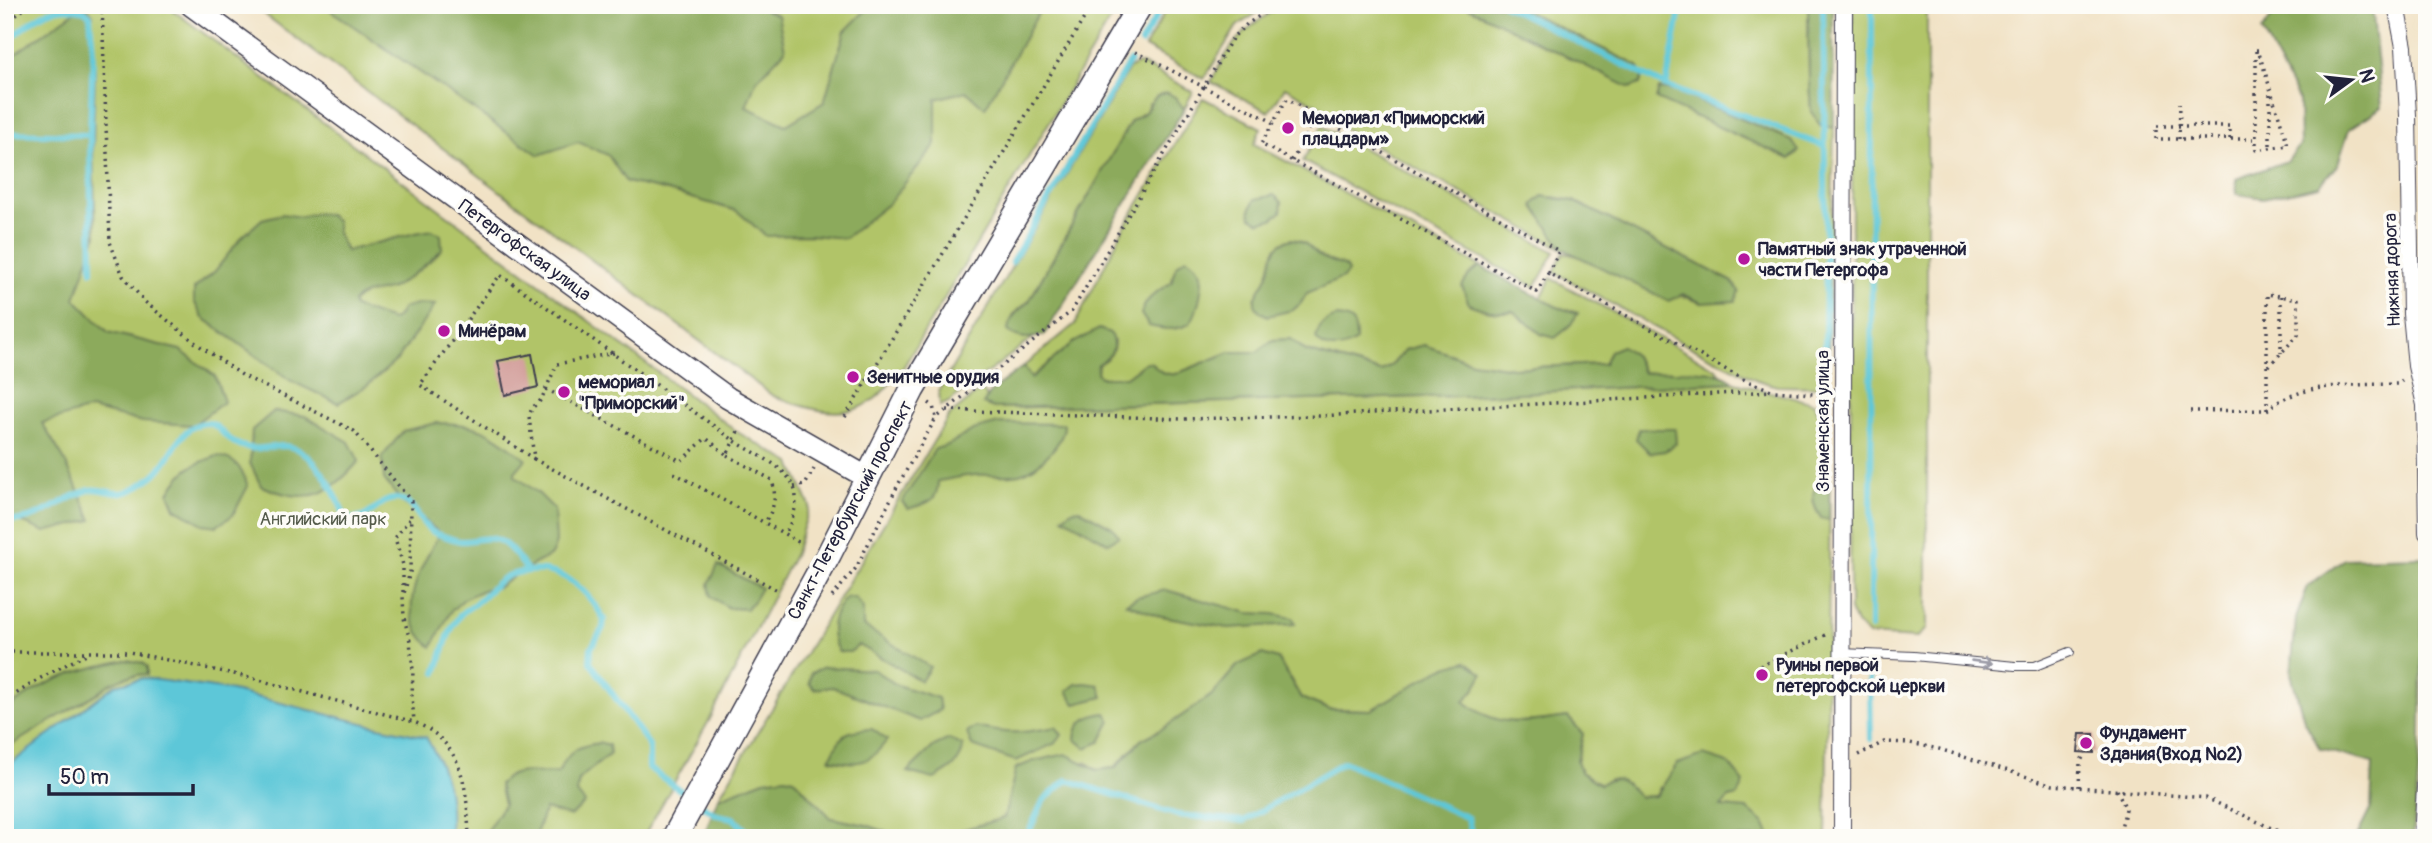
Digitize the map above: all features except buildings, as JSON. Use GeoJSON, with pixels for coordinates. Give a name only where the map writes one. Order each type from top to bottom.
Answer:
{"type":"FeatureCollection","features":[{"type":"Feature","properties":{"kind":"main road","name":"Петергофская улица"},"geometry":{"type":"LineString","coordinates":[[191,5],[728,398],[869,478]]}},
{"type":"Feature","properties":{"kind":"main road","name":"Санкт-Петербургский проспект"},"geometry":{"type":"LineString","coordinates":[[674,838],[869,478],[912,390],[1140,5]]}},
{"type":"Feature","properties":{"kind":"street","name":"Знаменская улица"},"geometry":{"type":"LineString","coordinates":[[1842,838],[1844,5]]}},
{"type":"Feature","properties":{"kind":"street","name":"Нижняя дорога"},"geometry":{"type":"LineString","coordinates":[[2396,5],[2404,47],[2408,115],[2411,314],[2425,405],[2427,533]]}},
{"type":"Feature","properties":{"kind":"street"},"geometry":{"type":"LineString","coordinates":[[2422,838],[2427,754]]}},
{"type":"Feature","properties":{"kind":"lane"},"geometry":{"type":"LineString","coordinates":[[1841,653],[2035,666],[2070,652]]}},
{"type":"Feature","properties":{"kind":"path"},"geometry":{"type":"LineString","coordinates":[[5,24],[29,5]]}},
{"type":"Feature","properties":{"kind":"path"},"geometry":{"type":"LineString","coordinates":[[102,5],[110,242],[123,276],[156,310],[197,344],[242,375],[354,431],[411,501],[410,572],[403,597]]}},
{"type":"Feature","properties":{"kind":"path"},"geometry":{"type":"LineString","coordinates":[[845,417],[1092,5]]}},
{"type":"Feature","properties":{"kind":"path"},"geometry":{"type":"LineString","coordinates":[[933,406],[936,418],[1072,311],[1233,37],[1276,5]]}},
{"type":"Feature","properties":{"kind":"path"},"geometry":{"type":"LineString","coordinates":[[2256,50],[2270,88],[2288,145],[2256,150],[2256,50]]}},
{"type":"Feature","properties":{"kind":"path"},"geometry":{"type":"LineString","coordinates":[[1134,51],[1273,122]]}},
{"type":"Feature","properties":{"kind":"path"},"geometry":{"type":"LineString","coordinates":[[2270,88],[2270,148]]}},
{"type":"Feature","properties":{"kind":"path"},"geometry":{"type":"LineString","coordinates":[[1287,99],[1559,251],[1537,292],[1261,144],[1273,122],[1287,99]]}},
{"type":"Feature","properties":{"kind":"path"},"geometry":{"type":"LineString","coordinates":[[2179,103],[2179,139]]}},
{"type":"Feature","properties":{"kind":"path"},"geometry":{"type":"LineString","coordinates":[[1292,161],[1316,116]]}},
{"type":"Feature","properties":{"kind":"path"},"geometry":{"type":"LineString","coordinates":[[2230,139],[2230,126],[2156,126],[2156,139],[2230,139],[2256,139]]}},
{"type":"Feature","properties":{"kind":"path"},"geometry":{"type":"LineString","coordinates":[[2203,126],[2203,139]]}},
{"type":"Feature","properties":{"kind":"path"},"geometry":{"type":"LineString","coordinates":[[1548,273],[1747,381],[1774,391]]}},
{"type":"Feature","properties":{"kind":"path"},"geometry":{"type":"LineString","coordinates":[[779,591],[534,459],[421,385],[500,275],[614,353],[735,442],[784,472],[794,487],[796,502],[792,522],[785,534]]}},
{"type":"Feature","properties":{"kind":"path"},"geometry":{"type":"LineString","coordinates":[[2267,368],[2298,335],[2298,299],[2267,294],[2267,368],[2267,410]]}},
{"type":"Feature","properties":{"kind":"path"},"geometry":{"type":"LineString","coordinates":[[2281,296],[2281,353]]}},
{"type":"Feature","properties":{"kind":"path"},"geometry":{"type":"LineString","coordinates":[[534,459],[529,416],[546,389],[557,364],[614,353]]}},
{"type":"Feature","properties":{"kind":"path"},"geometry":{"type":"LineString","coordinates":[[876,366],[895,379]]}},
{"type":"Feature","properties":{"kind":"path"},"geometry":{"type":"LineString","coordinates":[[2190,411],[2267,410],[2278,400],[2328,386],[2398,384],[2421,366]]}},
{"type":"Feature","properties":{"kind":"path"},"geometry":{"type":"LineString","coordinates":[[546,389],[681,461],[706,438],[727,455],[772,480],[777,495],[772,512],[765,523]]}},
{"type":"Feature","properties":{"kind":"path"},"geometry":{"type":"LineString","coordinates":[[947,410],[1182,419],[1319,416],[1774,391],[1842,396]]}},
{"type":"Feature","properties":{"kind":"path"},"geometry":{"type":"LineString","coordinates":[[727,455],[740,427]]}},
{"type":"Feature","properties":{"kind":"path"},"geometry":{"type":"LineString","coordinates":[[794,487],[805,485],[814,468]]}},
{"type":"Feature","properties":{"kind":"path"},"geometry":{"type":"LineString","coordinates":[[674,473],[802,544]]}},
{"type":"Feature","properties":{"kind":"path"},"geometry":{"type":"LineString","coordinates":[[411,516],[396,538],[403,565],[404,618],[413,670],[414,722]]}},
{"type":"Feature","properties":{"kind":"path"},"geometry":{"type":"LineString","coordinates":[[1760,666],[1821,636],[1841,632]]}},
{"type":"Feature","properties":{"kind":"path"},"geometry":{"type":"LineString","coordinates":[[5,652],[129,652],[248,677],[414,722],[431,729],[445,741],[456,758],[464,782],[469,838]]}},
{"type":"Feature","properties":{"kind":"path"},"geometry":{"type":"LineString","coordinates":[[5,701],[39,678],[90,652]]}},
{"type":"Feature","properties":{"kind":"path"},"geometry":{"type":"LineString","coordinates":[[1842,766],[1884,742],[1910,743],[1939,749],[2053,785],[2206,798],[2293,838]]}},
{"type":"Feature","properties":{"kind":"path"},"geometry":{"type":"LineString","coordinates":[[2079,787],[2080,763],[2085,752]]}},
{"type":"Feature","properties":{"kind":"path"},"geometry":{"type":"LineString","coordinates":[[2118,790],[2126,809],[2118,838]]}},
{"type":"Feature","properties":{"kind":"green space","name":"Английский парк"},"geometry":{"type":"Polygon","coordinates":[[[5,5],[166,5],[739,433],[791,463],[810,506],[795,553],[710,719],[643,838],[5,838],[5,5]]]}},
{"type":"Feature","properties":{"kind":"green space"},"geometry":{"type":"Polygon","coordinates":[[[252,5],[1119,5],[903,368],[877,397],[865,405],[839,412],[812,409],[773,396],[252,5]]]}},
{"type":"Feature","properties":{"kind":"green space"},"geometry":{"type":"Polygon","coordinates":[[[323,5],[753,5],[778,15],[785,50],[756,81],[746,107],[786,125],[824,102],[845,31],[871,5],[1043,5],[985,108],[966,91],[936,99],[936,144],[889,203],[845,238],[810,235],[766,236],[737,211],[626,182],[608,155],[578,142],[539,155],[323,5]]]}},
{"type":"Feature","properties":{"kind":"green space"},"geometry":{"type":"Polygon","coordinates":[[[1169,5],[1269,5],[1237,26],[1204,79],[1145,47],[1169,5]]]}},
{"type":"Feature","properties":{"kind":"green space"},"geometry":{"type":"Polygon","coordinates":[[[1282,5],[1808,5],[1811,111],[1821,125],[1834,128],[1828,387],[1777,386],[1757,380],[1694,349],[1554,272],[1563,253],[1578,256],[1702,303],[1731,281],[1574,201],[1554,197],[1534,205],[1563,249],[1325,118],[1328,111],[1285,87],[1269,112],[1211,82],[1225,55],[1239,37],[1282,5]]]}},
{"type":"Feature","properties":{"kind":"green space"},"geometry":{"type":"Polygon","coordinates":[[[1463,5],[1514,5],[1638,66],[1643,75],[1640,84],[1630,88],[1463,5]]]}},
{"type":"Feature","properties":{"kind":"green space"},"geometry":{"type":"Polygon","coordinates":[[[1808,5],[1833,5],[1834,128],[1821,125],[1811,112],[1808,5]]]}},
{"type":"Feature","properties":{"kind":"green space"},"geometry":{"type":"Polygon","coordinates":[[[1853,5],[1927,5],[1927,629],[1916,638],[1868,635],[1856,624],[1850,610],[1853,5]]]}},
{"type":"Feature","properties":{"kind":"green space"},"geometry":{"type":"Polygon","coordinates":[[[2280,5],[2372,5],[2382,107],[2349,129],[2338,164],[2319,186],[2263,198],[2237,194],[2236,179],[2287,161],[2300,146],[2299,101],[2262,31],[2280,5]]]}},
{"type":"Feature","properties":{"kind":"green space"},"geometry":{"type":"Polygon","coordinates":[[[87,7],[93,15],[90,25],[95,72],[93,150],[96,236],[75,299],[108,332],[180,350],[215,376],[224,402],[193,425],[143,422],[90,409],[42,423],[64,459],[92,520],[45,532],[5,515],[5,61],[77,10],[87,7]]]}},
{"type":"Feature","properties":{"kind":"green space"},"geometry":{"type":"Polygon","coordinates":[[[1142,64],[1193,92],[1184,109],[1175,97],[1149,103],[1146,111],[1131,121],[1029,301],[1013,315],[1021,338],[1033,338],[940,406],[939,390],[1129,69],[1142,64]]]}},
{"type":"Feature","properties":{"kind":"green space"},"geometry":{"type":"Polygon","coordinates":[[[1659,89],[1675,91],[1791,140],[1799,151],[1790,159],[1656,99],[1659,89]]]}},
{"type":"Feature","properties":{"kind":"green space"},"geometry":{"type":"Polygon","coordinates":[[[1168,93],[1175,97],[1184,109],[1044,335],[1025,338],[1012,334],[1008,331],[1012,318],[1029,301],[1131,121],[1145,112],[1157,96],[1168,93]]]}},
{"type":"Feature","properties":{"kind":"green space"},"geometry":{"type":"Polygon","coordinates":[[[1203,98],[1261,128],[1254,144],[1480,266],[1469,275],[1469,304],[1491,311],[1513,311],[1524,321],[1578,313],[1557,307],[1541,298],[1551,278],[1715,368],[1721,374],[1695,371],[1643,373],[1635,356],[1610,351],[1604,364],[1513,368],[1472,362],[1424,345],[1405,350],[1393,364],[1381,372],[1306,351],[1291,339],[1273,340],[1257,352],[1230,352],[1176,374],[1167,375],[1146,362],[1126,377],[1100,377],[1097,372],[1098,364],[1112,352],[1114,341],[1073,343],[1031,378],[1024,366],[1075,324],[1123,229],[1203,98]]]}},
{"type":"Feature","properties":{"kind":"green space"},"geometry":{"type":"Polygon","coordinates":[[[1322,126],[1555,252],[1535,287],[1303,161],[1322,126]]]}},
{"type":"Feature","properties":{"kind":"green space"},"geometry":{"type":"Polygon","coordinates":[[[1274,195],[1282,202],[1281,212],[1272,219],[1260,222],[1251,217],[1250,210],[1255,199],[1274,195]]]}},
{"type":"Feature","properties":{"kind":"green space"},"geometry":{"type":"Polygon","coordinates":[[[1542,196],[1574,201],[1731,281],[1739,291],[1735,301],[1702,303],[1683,294],[1669,301],[1563,249],[1533,205],[1542,196]]]}},
{"type":"Feature","properties":{"kind":"green space"},"geometry":{"type":"Polygon","coordinates":[[[316,213],[329,215],[337,222],[337,233],[346,251],[432,230],[441,235],[442,249],[413,274],[394,287],[368,293],[353,302],[354,307],[392,320],[397,318],[403,308],[418,304],[435,305],[397,360],[368,385],[338,403],[291,381],[202,317],[194,301],[194,289],[215,271],[240,239],[262,219],[282,214],[301,217],[316,213]]]}},
{"type":"Feature","properties":{"kind":"green space"},"geometry":{"type":"Polygon","coordinates":[[[1292,239],[1306,244],[1323,258],[1346,267],[1348,272],[1343,278],[1307,293],[1293,310],[1268,316],[1256,307],[1256,296],[1268,274],[1276,248],[1292,239]]]}},
{"type":"Feature","properties":{"kind":"green space"},"geometry":{"type":"Polygon","coordinates":[[[1187,258],[1200,271],[1202,279],[1199,301],[1191,322],[1177,328],[1149,326],[1141,314],[1146,303],[1172,282],[1176,268],[1187,258]]]}},
{"type":"Feature","properties":{"kind":"green space"},"geometry":{"type":"Polygon","coordinates":[[[1480,266],[1557,307],[1578,313],[1569,327],[1555,338],[1541,334],[1513,311],[1491,311],[1469,304],[1462,286],[1469,275],[1480,266]]]}},
{"type":"Feature","properties":{"kind":"green space"},"geometry":{"type":"Polygon","coordinates":[[[1337,317],[1353,323],[1356,341],[1340,348],[1330,348],[1316,339],[1317,334],[1322,325],[1337,317]]]}},
{"type":"Feature","properties":{"kind":"green space"},"geometry":{"type":"Polygon","coordinates":[[[1099,329],[1110,333],[1113,343],[1110,355],[1098,364],[1097,372],[1100,377],[1126,377],[1146,362],[1152,363],[1162,372],[1176,374],[1230,352],[1257,352],[1273,340],[1291,339],[1306,351],[1381,372],[1393,364],[1405,350],[1424,345],[1472,362],[1513,368],[1604,364],[1610,351],[1622,346],[1635,356],[1643,373],[1702,371],[1724,375],[1732,380],[1461,396],[994,408],[983,404],[993,389],[1024,366],[1031,378],[1073,343],[1099,329]]]}},
{"type":"Feature","properties":{"kind":"green space"},"geometry":{"type":"Polygon","coordinates":[[[1731,382],[1814,403],[1826,428],[1830,478],[1826,838],[1770,836],[1762,824],[1751,815],[1720,806],[1729,798],[1660,787],[1656,796],[1640,797],[1610,779],[1601,784],[1581,772],[1577,761],[1583,734],[1568,717],[1513,722],[1488,717],[1463,701],[1474,690],[1405,690],[1371,710],[1328,709],[1301,698],[1290,678],[1238,665],[1212,695],[1164,728],[1141,740],[1114,768],[1097,770],[1086,762],[1016,769],[1004,818],[934,838],[905,838],[866,825],[831,818],[805,791],[764,780],[718,798],[949,416],[982,389],[987,397],[984,404],[994,408],[1461,396],[1731,382]]]}},
{"type":"Feature","properties":{"kind":"green space"},"geometry":{"type":"Polygon","coordinates":[[[274,411],[305,416],[349,442],[359,461],[336,483],[315,495],[291,495],[261,486],[250,463],[252,430],[274,411]]]}},
{"type":"Feature","properties":{"kind":"green space"},"geometry":{"type":"Polygon","coordinates":[[[436,423],[452,423],[485,431],[526,459],[515,472],[515,476],[554,509],[556,542],[550,556],[499,587],[485,589],[465,598],[451,611],[432,647],[420,635],[412,607],[418,576],[440,533],[401,501],[384,479],[382,457],[403,431],[436,423]]]}},
{"type":"Feature","properties":{"kind":"green space"},"geometry":{"type":"Polygon","coordinates":[[[999,423],[1064,424],[1055,447],[1034,467],[1014,475],[975,475],[938,481],[936,494],[930,501],[908,509],[902,502],[935,449],[948,445],[973,430],[999,423]]]}},
{"type":"Feature","properties":{"kind":"green space"},"geometry":{"type":"Polygon","coordinates":[[[1639,429],[1675,429],[1676,443],[1665,451],[1650,453],[1636,439],[1639,429]]]}},
{"type":"Feature","properties":{"kind":"green space"},"geometry":{"type":"Polygon","coordinates":[[[217,456],[229,459],[237,465],[248,486],[233,515],[217,526],[203,524],[175,508],[169,493],[188,469],[217,456]]]}},
{"type":"Feature","properties":{"kind":"green space"},"geometry":{"type":"Polygon","coordinates":[[[1821,478],[1830,478],[1829,520],[1821,518],[1814,502],[1815,488],[1821,478]]]}},
{"type":"Feature","properties":{"kind":"green space"},"geometry":{"type":"Polygon","coordinates":[[[1079,509],[1112,527],[1119,536],[1108,543],[1063,517],[1072,510],[1079,509]]]}},
{"type":"Feature","properties":{"kind":"green space"},"geometry":{"type":"Polygon","coordinates":[[[2423,557],[2421,740],[2413,838],[2356,838],[2371,808],[2373,763],[2320,749],[2304,720],[2291,674],[2296,618],[2308,586],[2345,559],[2423,557]]]}},
{"type":"Feature","properties":{"kind":"green space"},"geometry":{"type":"Polygon","coordinates":[[[718,565],[761,588],[746,609],[729,608],[711,597],[709,584],[718,565]]]}},
{"type":"Feature","properties":{"kind":"green space"},"geometry":{"type":"Polygon","coordinates":[[[1166,590],[1249,613],[1293,618],[1295,624],[1228,628],[1156,615],[1126,603],[1137,597],[1166,590]]]}},
{"type":"Feature","properties":{"kind":"green space"},"geometry":{"type":"Polygon","coordinates":[[[847,597],[855,598],[863,608],[863,626],[930,667],[921,681],[859,645],[850,652],[839,652],[833,638],[832,623],[837,609],[847,597]]]}},
{"type":"Feature","properties":{"kind":"green space"},"geometry":{"type":"Polygon","coordinates":[[[1262,654],[1278,659],[1301,698],[1328,709],[1371,710],[1440,669],[1466,661],[1483,674],[1464,701],[1489,716],[1513,722],[1568,717],[1583,734],[1577,761],[1581,772],[1600,784],[1618,780],[1640,797],[1656,796],[1677,764],[1703,755],[1728,763],[1744,783],[1738,796],[1729,798],[1721,807],[1747,809],[1764,823],[1770,836],[1776,838],[934,838],[1004,818],[1016,768],[1034,761],[1066,754],[1097,770],[1115,768],[1141,740],[1164,728],[1212,695],[1238,665],[1262,654]]]}},
{"type":"Feature","properties":{"kind":"green space"},"geometry":{"type":"Polygon","coordinates":[[[127,660],[143,663],[147,667],[147,674],[110,684],[5,749],[5,711],[19,700],[62,677],[127,660]]]}},
{"type":"Feature","properties":{"kind":"green space"},"geometry":{"type":"Polygon","coordinates":[[[824,667],[874,670],[897,685],[938,698],[940,710],[920,721],[833,687],[814,689],[809,683],[811,673],[824,667]]]}},
{"type":"Feature","properties":{"kind":"green space"},"geometry":{"type":"Polygon","coordinates":[[[1076,684],[1099,685],[1103,697],[1075,704],[1067,691],[1076,684]]]}},
{"type":"Feature","properties":{"kind":"green space"},"geometry":{"type":"Polygon","coordinates":[[[1106,713],[1111,721],[1100,742],[1086,748],[1075,739],[1084,720],[1106,713]]]}},
{"type":"Feature","properties":{"kind":"green space"},"geometry":{"type":"Polygon","coordinates":[[[976,727],[1016,732],[1056,727],[1062,735],[1056,743],[1016,761],[972,746],[967,733],[976,727]]]}},
{"type":"Feature","properties":{"kind":"green space"},"geometry":{"type":"Polygon","coordinates":[[[872,729],[887,740],[875,754],[856,762],[830,759],[841,739],[849,732],[872,729]]]}},
{"type":"Feature","properties":{"kind":"green space"},"geometry":{"type":"Polygon","coordinates":[[[949,739],[963,746],[960,758],[949,770],[934,779],[907,772],[934,746],[949,739]]]}},
{"type":"Feature","properties":{"kind":"green space"},"geometry":{"type":"Polygon","coordinates":[[[602,743],[609,745],[610,754],[579,779],[577,793],[585,803],[570,816],[545,809],[536,834],[538,838],[490,838],[488,829],[504,804],[499,784],[506,778],[526,772],[558,773],[574,750],[602,743]]]}},
{"type":"Feature","properties":{"kind":"green space"},"geometry":{"type":"Polygon","coordinates":[[[785,777],[794,779],[831,818],[866,825],[905,838],[703,838],[718,798],[764,780],[785,777]]]}},
{"type":"Feature","properties":{"kind":"water"},"geometry":{"type":"Polygon","coordinates":[[[144,678],[228,690],[426,737],[447,785],[450,838],[5,838],[5,768],[115,685],[144,678]]]}},
{"type":"Feature","properties":{"kind":"waterway"},"geometry":{"type":"LineString","coordinates":[[1141,43],[1163,5]]}},
{"type":"Feature","properties":{"kind":"waterway"},"geometry":{"type":"LineString","coordinates":[[1504,5],[1666,86]]}},
{"type":"Feature","properties":{"kind":"waterway"},"geometry":{"type":"LineString","coordinates":[[1681,5],[1666,86],[1824,146]]}},
{"type":"Feature","properties":{"kind":"waterway"},"geometry":{"type":"LineString","coordinates":[[1823,5],[1825,360]]}},
{"type":"Feature","properties":{"kind":"waterway"},"geometry":{"type":"LineString","coordinates":[[1871,628],[1872,5]]}},
{"type":"Feature","properties":{"kind":"waterway"},"geometry":{"type":"LineString","coordinates":[[5,43],[29,23],[55,10],[80,10],[90,16],[93,52],[90,135],[5,133]]}},
{"type":"Feature","properties":{"kind":"waterway"},"geometry":{"type":"LineString","coordinates":[[1012,262],[1130,61]]}},
{"type":"Feature","properties":{"kind":"waterway"},"geometry":{"type":"LineString","coordinates":[[90,135],[92,271]]}},
{"type":"Feature","properties":{"kind":"waterway"},"geometry":{"type":"LineString","coordinates":[[5,520],[27,519],[89,490],[124,493],[133,489],[158,471],[187,431],[208,423],[218,428],[231,441],[244,447],[256,449],[284,446],[305,454],[323,474],[346,519],[362,517],[390,500],[402,500],[413,508],[429,530],[460,541],[489,538],[498,540],[511,549],[528,571]]}},
{"type":"Feature","properties":{"kind":"waterway"},"geometry":{"type":"LineString","coordinates":[[436,673],[448,638],[460,615],[499,581],[512,574],[536,570],[549,571],[571,580],[589,597],[604,619],[603,628],[591,648],[590,662],[649,745],[649,768],[691,798]]}},
{"type":"Feature","properties":{"kind":"waterway"},"geometry":{"type":"LineString","coordinates":[[1870,679],[1871,739]]}},
{"type":"Feature","properties":{"kind":"waterway"},"geometry":{"type":"LineString","coordinates":[[1026,838],[1043,801],[1067,780],[1177,815],[1244,821],[1344,762],[1468,818],[1472,838]]}},
{"type":"Feature","properties":{"kind":"waterway"},"geometry":{"type":"LineString","coordinates":[[700,804],[717,815],[733,818],[754,838]]}},
{"type":"Feature","properties":{"kind":"place","name":"Мемориал «Приморский плацдарм»"},"geometry":{"type":"Point","coordinates":[1288,128]}},
{"type":"Feature","properties":{"kind":"place","name":"Памятный знак утраченной части Петергофа"},"geometry":{"type":"Point","coordinates":[1744,259]}},
{"type":"Feature","properties":{"kind":"place","name":"Минёрам"},"geometry":{"type":"Point","coordinates":[444,331]}},
{"type":"Feature","properties":{"kind":"place","name":"Зенитные орудия"},"geometry":{"type":"Point","coordinates":[853,377]}},
{"type":"Feature","properties":{"kind":"place","name":"мемориал \"Приморский\""},"geometry":{"type":"Point","coordinates":[564,392]}},
{"type":"Feature","properties":{"kind":"place","name":"Руины первой петергофской церкви"},"geometry":{"type":"Point","coordinates":[1762,675]}},
{"type":"Feature","properties":{"kind":"place","name":"Фундамент Здания(Вход №2)"},"geometry":{"type":"Point","coordinates":[2086,743]}}]}
